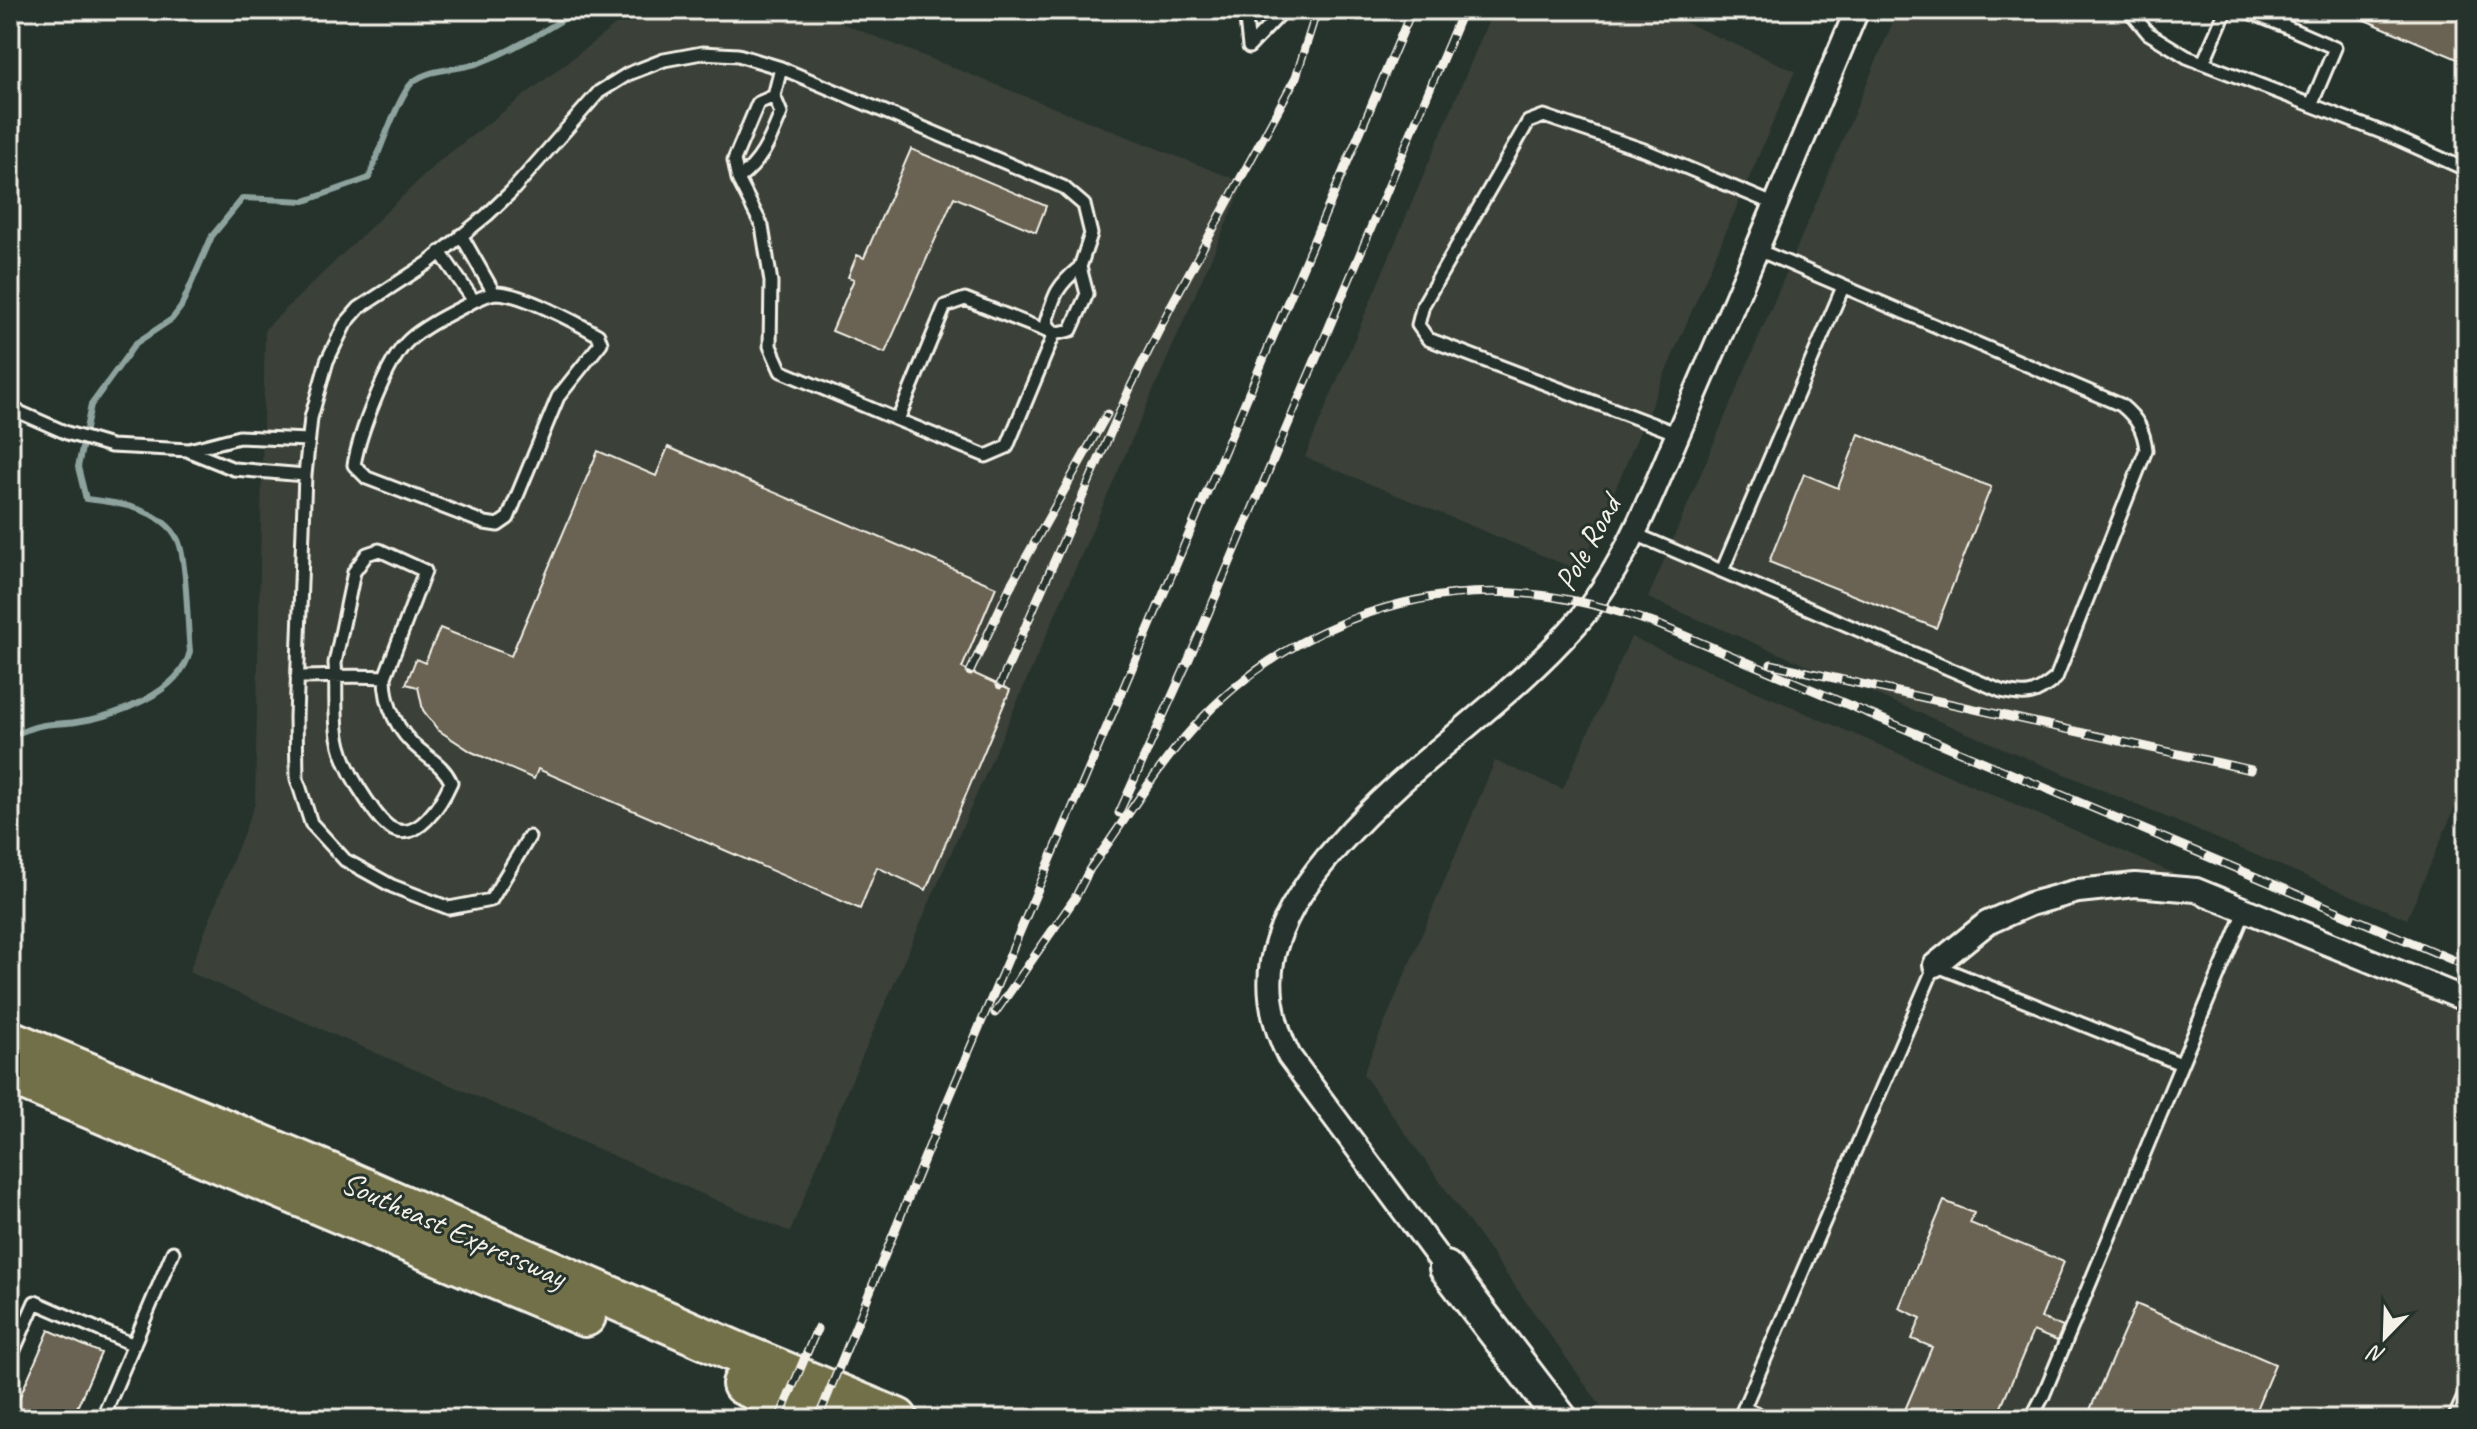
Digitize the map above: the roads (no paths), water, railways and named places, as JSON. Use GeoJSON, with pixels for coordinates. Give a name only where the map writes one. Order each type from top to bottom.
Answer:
{"type":"FeatureCollection","features":[{"type":"Feature","properties":{"kind":"highway","name":"Southeast Expressway"},"geometry":{"type":"LineString","coordinates":[[10,1041],[330,1174],[745,1356],[897,1419]]}},
{"type":"Feature","properties":{"kind":"highway","name":"Southeast Expressway"},"geometry":{"type":"LineString","coordinates":[[10,1074],[566,1308],[820,1419]]}},
{"type":"Feature","properties":{"kind":"main road"},"geometry":{"type":"LineString","coordinates":[[1446,1268],[1561,1419]]}},
{"type":"Feature","properties":{"kind":"street","name":"Pole Road"},"geometry":{"type":"LineString","coordinates":[[1446,1268],[1299,1073],[1279,1036],[1272,1009],[1271,968],[1280,933],[1303,889],[1367,812],[1545,657],[1577,623],[1601,590],[1632,533],[1678,434],[1857,10]]}},
{"type":"Feature","properties":{"kind":"street"},"geometry":{"type":"LineString","coordinates":[[1935,965],[1987,923],[2030,904],[2078,891],[2135,885],[2196,890],[2467,1000]]}},
{"type":"Feature","properties":{"kind":"lane"},"geometry":{"type":"LineString","coordinates":[[1245,10],[1249,47],[1284,10]]}},
{"type":"Feature","properties":{"kind":"lane"},"geometry":{"type":"LineString","coordinates":[[2129,10],[2148,33],[2187,57],[2467,170]]}},
{"type":"Feature","properties":{"kind":"lane"},"geometry":{"type":"LineString","coordinates":[[2203,63],[2226,10]]}},
{"type":"Feature","properties":{"kind":"lane"},"geometry":{"type":"LineString","coordinates":[[2244,10],[2335,48],[2311,105]]}},
{"type":"Feature","properties":{"kind":"lane"},"geometry":{"type":"LineString","coordinates":[[2282,25],[2288,10]]}},
{"type":"Feature","properties":{"kind":"lane"},"geometry":{"type":"LineString","coordinates":[[529,837],[491,900],[449,908],[392,886],[345,860],[311,823],[297,779],[297,677],[308,440],[317,390],[327,361],[345,324],[359,308],[428,263],[511,192],[599,92],[628,74],[664,60],[702,53],[738,55],[781,68],[1063,187],[1084,205],[1091,234],[1080,267],[1061,284],[1053,299],[1046,322],[1054,334]]}},
{"type":"Feature","properties":{"kind":"lane"},"geometry":{"type":"LineString","coordinates":[[738,179],[753,168],[765,153],[781,113],[774,96],[781,68]]}},
{"type":"Feature","properties":{"kind":"lane"},"geometry":{"type":"LineString","coordinates":[[774,96],[758,103],[734,160],[738,179],[762,226],[771,282],[770,346],[781,371],[986,456],[1007,447],[1054,334]]}},
{"type":"Feature","properties":{"kind":"lane"},"geometry":{"type":"LineString","coordinates":[[1678,434],[1428,339],[1418,325],[1423,305],[1528,122],[1544,116],[1644,150],[1776,206]]}},
{"type":"Feature","properties":{"kind":"lane"},"geometry":{"type":"LineString","coordinates":[[461,235],[494,293]]}},
{"type":"Feature","properties":{"kind":"lane"},"geometry":{"type":"LineString","coordinates":[[1632,533],[2001,691],[2020,695],[2039,692],[2056,678],[2146,450],[2142,428],[2135,416],[2121,405],[1758,250]]}},
{"type":"Feature","properties":{"kind":"lane"},"geometry":{"type":"LineString","coordinates":[[440,252],[474,301]]}},
{"type":"Feature","properties":{"kind":"lane"},"geometry":{"type":"LineString","coordinates":[[898,420],[945,306],[965,299],[1054,334],[1071,330],[1087,294],[1080,267]]}},
{"type":"Feature","properties":{"kind":"lane"},"geometry":{"type":"LineString","coordinates":[[1722,571],[1843,287]]}},
{"type":"Feature","properties":{"kind":"lane"},"geometry":{"type":"LineString","coordinates":[[494,293],[512,295],[583,326],[598,335],[601,343],[558,397],[508,518],[498,525],[485,523],[367,478],[354,465],[357,446],[395,356],[410,339],[474,301],[494,293]]}},
{"type":"Feature","properties":{"kind":"lane"},"geometry":{"type":"LineString","coordinates":[[10,408],[67,433],[111,446],[189,450],[239,437],[308,440]]}},
{"type":"Feature","properties":{"kind":"lane"},"geometry":{"type":"LineString","coordinates":[[189,450],[234,469],[305,475]]}},
{"type":"Feature","properties":{"kind":"lane"},"geometry":{"type":"LineString","coordinates":[[379,550],[425,571],[385,677],[385,696],[395,721],[416,747],[446,770],[451,782],[441,804],[422,824],[408,831],[392,830],[380,819],[351,778],[338,739],[335,663],[354,572],[367,554],[379,550]]}},
{"type":"Feature","properties":{"kind":"lane"},"geometry":{"type":"LineString","coordinates":[[297,677],[385,677]]}},
{"type":"Feature","properties":{"kind":"lane"},"geometry":{"type":"LineString","coordinates":[[2031,1419],[2246,909]]}},
{"type":"Feature","properties":{"kind":"lane"},"geometry":{"type":"LineString","coordinates":[[1769,1419],[1741,1414],[1935,965],[2181,1064]]}},
{"type":"Feature","properties":{"kind":"lane"},"geometry":{"type":"LineString","coordinates":[[102,1419],[173,1252]]}},
{"type":"Feature","properties":{"kind":"lane"},"geometry":{"type":"LineString","coordinates":[[10,1359],[35,1302],[134,1345]]}},
{"type":"Feature","properties":{"kind":"lane"},"geometry":{"type":"LineString","coordinates":[[2454,1419],[2467,1390]]}},
{"type":"Feature","properties":{"kind":"waterway"},"geometry":{"type":"LineString","coordinates":[[10,737],[48,724],[109,715],[160,691],[184,666],[190,651],[185,577],[178,540],[171,529],[150,514],[124,505],[86,499],[78,467],[91,405],[136,343],[172,319],[181,307],[212,236],[243,198],[305,201],[369,178],[395,112],[413,82],[428,74],[492,58],[578,10]]}},
{"type":"Feature","properties":{"kind":"railway"},"geometry":{"type":"LineString","coordinates":[[1000,685],[1131,386],[1296,77],[1317,10]]}},
{"type":"Feature","properties":{"kind":"railway"},"geometry":{"type":"LineString","coordinates":[[818,1419],[946,1105],[1412,10]]}},
{"type":"Feature","properties":{"kind":"railway"},"geometry":{"type":"LineString","coordinates":[[1119,813],[1189,659],[1463,10]]}},
{"type":"Feature","properties":{"kind":"railway"},"geometry":{"type":"LineString","coordinates":[[970,672],[1013,581],[1107,414]]}},
{"type":"Feature","properties":{"kind":"railway"},"geometry":{"type":"LineString","coordinates":[[1089,870],[1178,745],[1226,695],[1263,666],[1345,622],[1390,607],[1435,597],[1482,592],[1529,594],[1595,605],[1659,625],[2467,966]]}},
{"type":"Feature","properties":{"kind":"railway"},"geometry":{"type":"LineString","coordinates":[[1771,664],[2251,770]]}},
{"type":"Feature","properties":{"kind":"railway"},"geometry":{"type":"LineString","coordinates":[[995,1013],[1075,898],[1093,863]]}},
{"type":"Feature","properties":{"kind":"railway"},"geometry":{"type":"LineString","coordinates":[[779,1419],[817,1329]]}}]}
